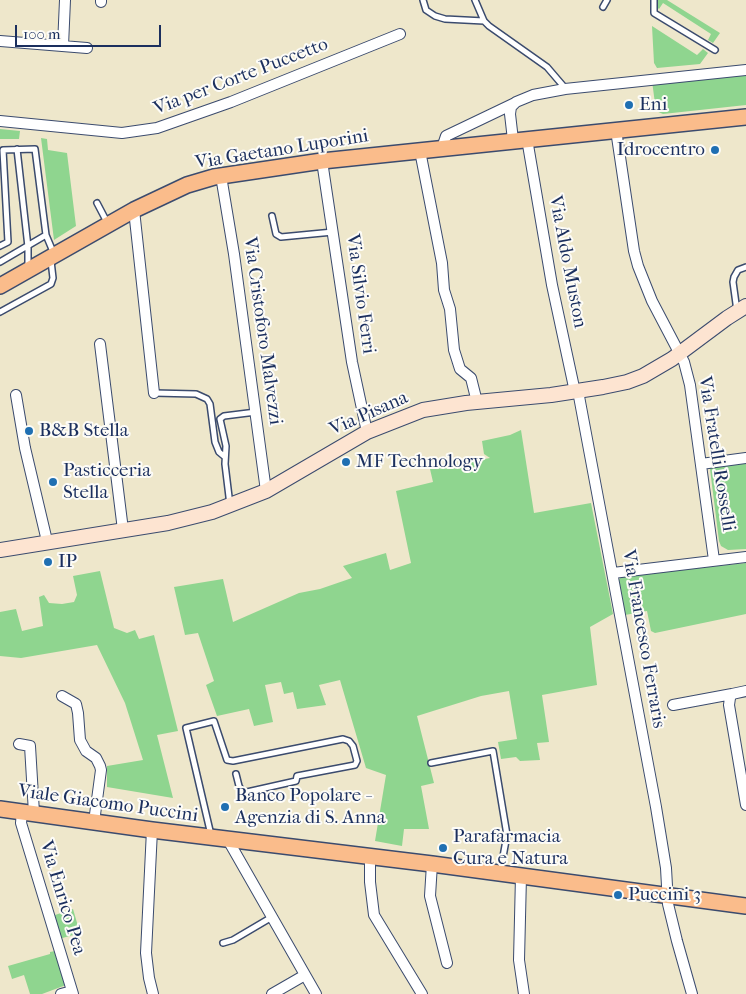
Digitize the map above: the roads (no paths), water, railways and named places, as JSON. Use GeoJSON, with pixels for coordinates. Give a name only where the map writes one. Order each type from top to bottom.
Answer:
{"type":"FeatureCollection","features":[{"type":"Feature","properties":{"kind":"main road","name":"Via Gaetano Luporini"},"geometry":{"type":"LineString","coordinates":[[0,286],[134,210],[188,185],[221,176],[322,161],[746,117]]}},
{"type":"Feature","properties":{"kind":"main road","name":"Via Pisana"},"geometry":{"type":"LineString","coordinates":[[0,550],[186,519],[230,506],[266,491],[367,432],[423,410],[618,385],[654,370],[741,308]]}},
{"type":"Feature","properties":{"kind":"main road","name":"Viale Giacomo Puccini"},"geometry":{"type":"LineString","coordinates":[[0,809],[746,906]]}},
{"type":"Feature","properties":{"kind":"street"},"geometry":{"type":"LineString","coordinates":[[63,46],[65,0]]}},
{"type":"Feature","properties":{"kind":"street","name":"Via per Corte Puccetto"},"geometry":{"type":"LineString","coordinates":[[0,121],[122,133],[157,128],[231,102],[400,34]]}},
{"type":"Feature","properties":{"kind":"street"},"geometry":{"type":"LineString","coordinates":[[0,40],[87,48]]}},
{"type":"Feature","properties":{"kind":"street"},"geometry":{"type":"LineString","coordinates":[[442,148],[446,136],[541,92],[746,70]]}},
{"type":"Feature","properties":{"kind":"street"},"geometry":{"type":"LineString","coordinates":[[516,102],[511,107],[510,114],[520,140]]}},
{"type":"Feature","properties":{"kind":"street","name":"Via Fratelli Rosselli"},"geometry":{"type":"LineString","coordinates":[[616,130],[634,251],[638,266],[652,300],[678,354],[684,362],[690,385],[714,560]]}},
{"type":"Feature","properties":{"kind":"street","name":"Via Aldo Muston"},"geometry":{"type":"LineString","coordinates":[[520,140],[576,391]]}},
{"type":"Feature","properties":{"kind":"street"},"geometry":{"type":"LineString","coordinates":[[420,150],[442,263],[444,290],[450,309],[454,350],[460,369],[471,378],[476,402]]}},
{"type":"Feature","properties":{"kind":"street","name":"Via Silvio Ferri"},"geometry":{"type":"LineString","coordinates":[[322,161],[352,362],[367,432]]}},
{"type":"Feature","properties":{"kind":"street","name":"Via Cristoforo Malvezzi"},"geometry":{"type":"LineString","coordinates":[[221,176],[257,412],[266,491]]}},
{"type":"Feature","properties":{"kind":"street"},"geometry":{"type":"LineString","coordinates":[[134,210],[154,393]]}},
{"type":"Feature","properties":{"kind":"street"},"geometry":{"type":"LineString","coordinates":[[100,344],[123,530]]}},
{"type":"Feature","properties":{"kind":"street","name":"Via Francesco Ferraris"},"geometry":{"type":"LineString","coordinates":[[576,391],[613,573],[666,868],[668,904],[692,994]]}},
{"type":"Feature","properties":{"kind":"street"},"geometry":{"type":"LineString","coordinates":[[16,395],[25,448],[47,542]]}},
{"type":"Feature","properties":{"kind":"street"},"geometry":{"type":"LineString","coordinates":[[701,464],[746,458]]}},
{"type":"Feature","properties":{"kind":"street"},"geometry":{"type":"LineString","coordinates":[[613,573],[746,557]]}},
{"type":"Feature","properties":{"kind":"street"},"geometry":{"type":"LineString","coordinates":[[673,706],[746,691]]}},
{"type":"Feature","properties":{"kind":"street"},"geometry":{"type":"LineString","coordinates":[[732,694],[729,705],[746,805]]}},
{"type":"Feature","properties":{"kind":"street"},"geometry":{"type":"LineString","coordinates":[[62,696],[76,704],[80,740],[86,751],[96,758],[100,766],[94,822]]}},
{"type":"Feature","properties":{"kind":"street","name":"Via Enrico Pea"},"geometry":{"type":"LineString","coordinates":[[19,744],[30,746],[28,813],[21,824],[72,992]]}},
{"type":"Feature","properties":{"kind":"street"},"geometry":{"type":"LineString","coordinates":[[152,830],[146,953],[149,978],[154,994]]}},
{"type":"Feature","properties":{"kind":"street"},"geometry":{"type":"LineString","coordinates":[[228,840],[316,994]]}},
{"type":"Feature","properties":{"kind":"street"},"geometry":{"type":"LineString","coordinates":[[370,856],[370,882],[374,915],[422,994]]}},
{"type":"Feature","properties":{"kind":"street"},"geometry":{"type":"LineString","coordinates":[[432,864],[430,896],[448,963]]}},
{"type":"Feature","properties":{"kind":"street"},"geometry":{"type":"LineString","coordinates":[[521,876],[519,960],[524,994]]}},
{"type":"Feature","properties":{"kind":"street"},"geometry":{"type":"LineString","coordinates":[[272,994],[305,975]]}},
{"type":"Feature","properties":{"kind":"street"},"geometry":{"type":"LineString","coordinates":[[61,994],[72,992]]}},
{"type":"Feature","properties":{"kind":"lane"},"geometry":{"type":"LineString","coordinates":[[423,0],[426,10],[435,16],[446,19],[484,21]]}},
{"type":"Feature","properties":{"kind":"lane"},"geometry":{"type":"LineString","coordinates":[[475,0],[484,21],[505,39],[547,67],[565,88]]}},
{"type":"Feature","properties":{"kind":"lane"},"geometry":{"type":"LineString","coordinates":[[603,7],[607,0]]}},
{"type":"Feature","properties":{"kind":"lane"},"geometry":{"type":"LineString","coordinates":[[654,0],[654,13],[715,50]]}},
{"type":"Feature","properties":{"kind":"lane"},"geometry":{"type":"LineString","coordinates":[[0,246],[8,242],[3,150],[35,148],[46,236],[53,256],[53,278],[51,284],[0,312]]}},
{"type":"Feature","properties":{"kind":"lane"},"geometry":{"type":"LineString","coordinates":[[17,149],[28,247],[28,270]]}},
{"type":"Feature","properties":{"kind":"lane"},"geometry":{"type":"LineString","coordinates":[[97,202],[108,224]]}},
{"type":"Feature","properties":{"kind":"lane"},"geometry":{"type":"LineString","coordinates":[[272,216],[276,234],[281,237],[333,232]]}},
{"type":"Feature","properties":{"kind":"lane"},"geometry":{"type":"LineString","coordinates":[[0,262],[46,236]]}},
{"type":"Feature","properties":{"kind":"lane"},"geometry":{"type":"LineString","coordinates":[[741,308],[733,282],[738,270],[746,267]]}},
{"type":"Feature","properties":{"kind":"lane"},"geometry":{"type":"LineString","coordinates":[[154,393],[196,394],[207,399],[210,404],[215,442],[219,452],[225,457]]}},
{"type":"Feature","properties":{"kind":"lane"},"geometry":{"type":"LineString","coordinates":[[230,506],[225,457],[226,446],[220,419],[224,416],[257,412]]}},
{"type":"Feature","properties":{"kind":"lane"},"geometry":{"type":"LineString","coordinates":[[212,838],[186,728],[214,721],[227,760],[233,761],[343,739],[349,740],[353,746],[357,761],[355,765],[297,776],[296,781],[247,792],[242,791],[236,774]]}},
{"type":"Feature","properties":{"kind":"lane"},"geometry":{"type":"LineString","coordinates":[[431,763],[493,751],[507,835],[500,873]]}},
{"type":"Feature","properties":{"kind":"lane"},"geometry":{"type":"LineString","coordinates":[[223,943],[232,940],[272,917]]}},
{"type":"Feature","properties":{"kind":"place","name":"Eni"},"geometry":{"type":"Point","coordinates":[629,105]}},
{"type":"Feature","properties":{"kind":"place","name":"Idrocentro"},"geometry":{"type":"Point","coordinates":[715,150]}},
{"type":"Feature","properties":{"kind":"place","name":"B&B Stella"},"geometry":{"type":"Point","coordinates":[29,431]}},
{"type":"Feature","properties":{"kind":"place","name":"MF Technology"},"geometry":{"type":"Point","coordinates":[346,462]}},
{"type":"Feature","properties":{"kind":"place","name":"Pasticceria Stella"},"geometry":{"type":"Point","coordinates":[53,482]}},
{"type":"Feature","properties":{"kind":"place","name":"IP"},"geometry":{"type":"Point","coordinates":[48,562]}},
{"type":"Feature","properties":{"kind":"place","name":"Banco Popolare - Agenzia di S. Anna"},"geometry":{"type":"Point","coordinates":[225,807]}},
{"type":"Feature","properties":{"kind":"place","name":"Parafarmacia Cura e Natura"},"geometry":{"type":"Point","coordinates":[443,848]}},
{"type":"Feature","properties":{"kind":"place","name":"Puccini 3"},"geometry":{"type":"Point","coordinates":[618,895]}}]}
